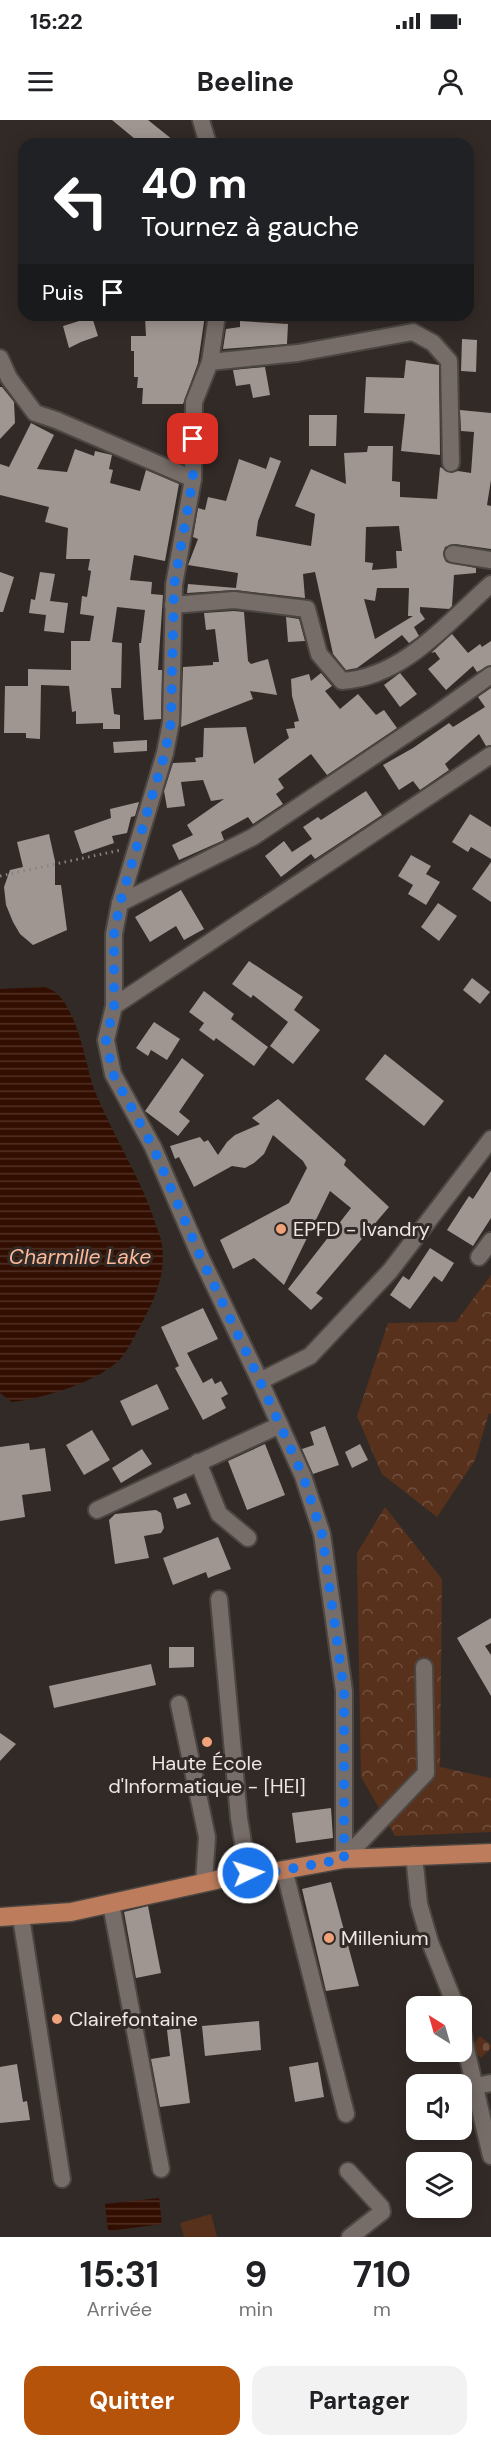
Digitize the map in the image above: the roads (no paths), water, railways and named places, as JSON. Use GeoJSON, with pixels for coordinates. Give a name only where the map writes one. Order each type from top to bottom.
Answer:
{"type":"FeatureCollection","features":[{"type":"Feature","properties":{"kind":"main road"},"geometry":{"type":"LineString","coordinates":[[0,1917],[71,1912],[248,1873],[256,1875],[344,1859],[491,1853]]}},
{"type":"Feature","properties":{"kind":"street"},"geometry":{"type":"LineString","coordinates":[[201,120],[206,138]]}},
{"type":"Feature","properties":{"kind":"street"},"geometry":{"type":"LineString","coordinates":[[216,321],[210,362],[194,402],[193,479],[174,585],[171,722],[165,753],[120,903],[114,934],[114,1006],[106,1040],[113,1074],[153,1147],[201,1258],[280,1425],[303,1476],[322,1534],[344,1691],[344,1859]]}},
{"type":"Feature","properties":{"kind":"street"},"geometry":{"type":"LineString","coordinates":[[210,362],[298,352],[413,332],[433,343],[449,361],[451,464]]}},
{"type":"Feature","properties":{"kind":"street"},"geometry":{"type":"LineString","coordinates":[[0,358],[9,378],[35,413],[193,479]]}},
{"type":"Feature","properties":{"kind":"street"},"geometry":{"type":"LineString","coordinates":[[453,554],[491,560]]}},
{"type":"Feature","properties":{"kind":"street"},"geometry":{"type":"LineString","coordinates":[[173,605],[234,600],[307,609],[319,654],[342,681],[349,681],[400,663],[450,624],[491,584]]}},
{"type":"Feature","properties":{"kind":"street"},"geometry":{"type":"LineString","coordinates":[[120,903],[253,837],[491,675]]}},
{"type":"Feature","properties":{"kind":"street"},"geometry":{"type":"LineString","coordinates":[[114,1006],[491,755]]}},
{"type":"Feature","properties":{"kind":"street"},"geometry":{"type":"LineString","coordinates":[[260,1381],[310,1356],[390,1270],[491,1139]]}},
{"type":"Feature","properties":{"kind":"street"},"geometry":{"type":"LineString","coordinates":[[479,1257],[491,1241]]}},
{"type":"Feature","properties":{"kind":"street"},"geometry":{"type":"LineString","coordinates":[[97,1510],[280,1425]]}},
{"type":"Feature","properties":{"kind":"street"},"geometry":{"type":"LineString","coordinates":[[198,1462],[219,1514],[248,1538]]}},
{"type":"Feature","properties":{"kind":"street"},"geometry":{"type":"LineString","coordinates":[[219,1599],[239,1818],[248,1873]]}},
{"type":"Feature","properties":{"kind":"street"},"geometry":{"type":"LineString","coordinates":[[344,1859],[426,1773],[424,1667]]}},
{"type":"Feature","properties":{"kind":"street"},"geometry":{"type":"LineString","coordinates":[[179,1704],[207,1837],[204,1883]]}},
{"type":"Feature","properties":{"kind":"street"},"geometry":{"type":"LineString","coordinates":[[414,1855],[419,1904],[429,1942],[451,1996]]}},
{"type":"Feature","properties":{"kind":"street"},"geometry":{"type":"LineString","coordinates":[[284,1869],[346,2114]]}},
{"type":"Feature","properties":{"kind":"street"},"geometry":{"type":"LineString","coordinates":[[111,1904],[161,2169]]}},
{"type":"Feature","properties":{"kind":"street"},"geometry":{"type":"LineString","coordinates":[[21,1917],[62,2179]]}},
{"type":"Feature","properties":{"kind":"street"},"geometry":{"type":"LineString","coordinates":[[472,2057],[483,2085],[491,2156]]}},
{"type":"Feature","properties":{"kind":"street"},"geometry":{"type":"LineString","coordinates":[[348,2171],[381,2207],[382,2212],[350,2237]]}},
{"type":"Feature","properties":{"kind":"water","name":"Charmille Lake"},"geometry":{"type":"Polygon","coordinates":[[[45,987],[56,993],[73,1018],[96,1094],[154,1219],[161,1242],[163,1263],[154,1299],[121,1358],[100,1374],[70,1388],[12,1402],[0,1393],[0,989],[45,987]]]}},
{"type":"Feature","properties":{"kind":"water"},"geometry":{"type":"Polygon","coordinates":[[[159,2198],[162,2224],[108,2231],[105,2204],[159,2198]]]}},
{"type":"Feature","properties":{"kind":"place","name":"EPFD - Ivandry"},"geometry":{"type":"Point","coordinates":[281,1229]}},
{"type":"Feature","properties":{"kind":"place","name":"Haute École d'Informatique - [HEI]"},"geometry":{"type":"Point","coordinates":[207,1742]}},
{"type":"Feature","properties":{"kind":"place","name":"Millenium"},"geometry":{"type":"Point","coordinates":[329,1938]}},
{"type":"Feature","properties":{"kind":"place","name":"Clairefontaine"},"geometry":{"type":"Point","coordinates":[57,2019]}}]}
